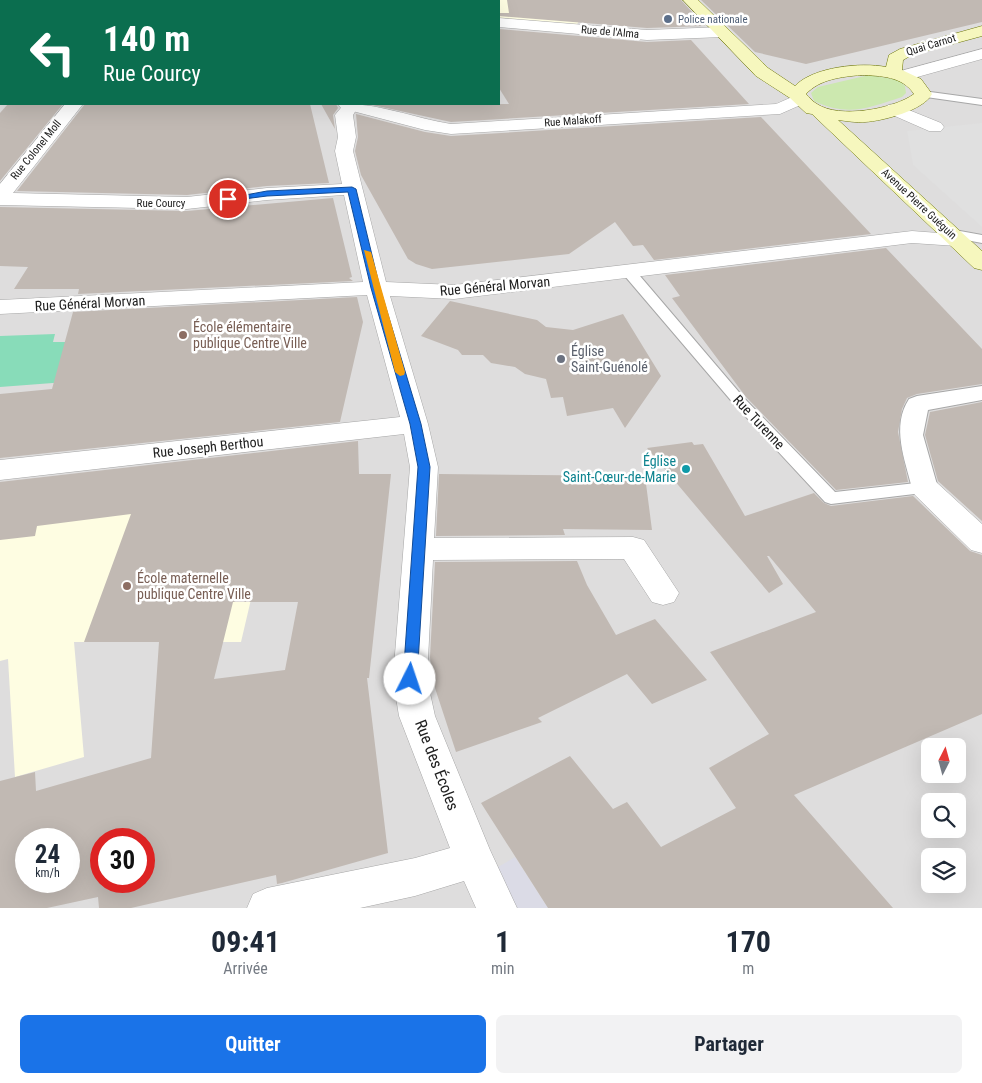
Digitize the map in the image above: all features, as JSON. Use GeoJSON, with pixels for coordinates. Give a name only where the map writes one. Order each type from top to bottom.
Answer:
{"type":"FeatureCollection","features":[{"type":"Feature","properties":{"kind":"main road"},"geometry":{"type":"LineString","coordinates":[[690,0],[768,76],[798,96],[812,109],[819,112],[860,117],[882,114],[921,98],[923,94],[920,86],[898,74],[862,71],[821,78],[799,88],[798,96]]}},
{"type":"Feature","properties":{"kind":"main road"},"geometry":{"type":"LineString","coordinates":[[706,0],[711,8],[769,61],[821,78]]}},
{"type":"Feature","properties":{"kind":"main road","name":"Quai Carnot"},"geometry":{"type":"LineString","coordinates":[[898,74],[895,58],[906,52],[982,31]]}},
{"type":"Feature","properties":{"kind":"main road","name":"Avenue Pierre Guéguin"},"geometry":{"type":"LineString","coordinates":[[819,112],[982,264]]}},
{"type":"Feature","properties":{"kind":"main road"},"geometry":{"type":"LineString","coordinates":[[856,145],[860,117]]}},
{"type":"Feature","properties":{"kind":"street","name":"Rue de l'Alma"},"geometry":{"type":"LineString","coordinates":[[500,22],[647,35],[722,32]]}},
{"type":"Feature","properties":{"kind":"street"},"geometry":{"type":"LineString","coordinates":[[898,74],[929,70],[982,54]]}},
{"type":"Feature","properties":{"kind":"street","name":"Rue Malakoff"},"geometry":{"type":"LineString","coordinates":[[354,105],[425,125],[451,129],[780,109],[798,96]]}},
{"type":"Feature","properties":{"kind":"street","name":"Rue Colonel Moll"},"geometry":{"type":"LineString","coordinates":[[0,198],[73,105]]}},
{"type":"Feature","properties":{"kind":"street","name":"Rue des Écoles"},"geometry":{"type":"LineString","coordinates":[[349,105],[344,115],[347,137],[344,150],[352,189],[376,288],[415,424],[424,467],[410,679],[417,716],[474,859],[497,908]]}},
{"type":"Feature","properties":{"kind":"street"},"geometry":{"type":"LineString","coordinates":[[894,109],[935,127]]}},
{"type":"Feature","properties":{"kind":"street","name":"Rue Courcy"},"geometry":{"type":"LineString","coordinates":[[0,198],[187,203],[267,194],[352,189]]}},
{"type":"Feature","properties":{"kind":"street","name":"Rue Général Morvan"},"geometry":{"type":"LineString","coordinates":[[0,307],[376,288],[454,292],[912,237],[953,236]]}},
{"type":"Feature","properties":{"kind":"street"},"geometry":{"type":"LineString","coordinates":[[982,393],[917,404],[911,435],[926,488],[982,542]]}},
{"type":"Feature","properties":{"kind":"street","name":"Rue Joseph Berthou"},"geometry":{"type":"LineString","coordinates":[[0,470],[415,424]]}},
{"type":"Feature","properties":{"kind":"street"},"geometry":{"type":"LineString","coordinates":[[419,549],[633,548],[663,592]]}},
{"type":"Feature","properties":{"kind":"street"},"geometry":{"type":"LineString","coordinates":[[268,908],[415,877],[474,859]]}},
{"type":"Feature","properties":{"kind":"lane"},"geometry":{"type":"LineString","coordinates":[[923,94],[982,102]]}},
{"type":"Feature","properties":{"kind":"lane"},"geometry":{"type":"LineString","coordinates":[[953,236],[982,239]]}},
{"type":"Feature","properties":{"kind":"lane","name":"Rue Turenne"},"geometry":{"type":"LineString","coordinates":[[628,272],[739,401],[830,498],[926,488]]}},
{"type":"Feature","properties":{"kind":"shaded area"},"geometry":{"type":"Polygon","coordinates":[[[500,0],[982,0],[982,908],[0,908],[0,105],[500,105],[500,0]]]}},
{"type":"Feature","properties":{"kind":"shaded area"},"geometry":{"type":"Polygon","coordinates":[[[500,0],[573,0],[579,21],[576,26],[500,18],[500,0]]]}},
{"type":"Feature","properties":{"kind":"shaded area"},"geometry":{"type":"Polygon","coordinates":[[[982,123],[982,227],[913,165],[907,131],[982,123]]]}},
{"type":"Feature","properties":{"kind":"shaded area","name":"École maternelle publique Centre Ville"},"geometry":{"type":"Polygon","coordinates":[[[0,485],[274,501],[241,642],[74,642],[84,757],[15,777],[8,659],[0,661],[0,485]]]}},
{"type":"Feature","properties":{"kind":"shaded area"},"geometry":{"type":"Polygon","coordinates":[[[515,857],[548,908],[493,908],[488,873],[515,857]]]}},
{"type":"Feature","properties":{"kind":"green space"},"geometry":{"type":"Polygon","coordinates":[[[869,75],[899,80],[905,86],[906,93],[902,97],[879,105],[848,110],[837,109],[814,101],[811,93],[818,87],[869,75]]]}},
{"type":"Feature","properties":{"kind":"green space"},"geometry":{"type":"Polygon","coordinates":[[[55,334],[53,342],[77,342],[66,382],[0,387],[0,336],[55,334]]]}},
{"type":"Feature","properties":{"kind":"building"},"geometry":{"type":"Polygon","coordinates":[[[507,0],[681,0],[705,26],[647,28],[500,16],[500,13],[509,13],[507,0]]]}},
{"type":"Feature","properties":{"kind":"building"},"geometry":{"type":"Polygon","coordinates":[[[701,0],[982,0],[982,22],[806,64],[755,52],[701,0]]]}},
{"type":"Feature","properties":{"kind":"building"},"geometry":{"type":"Polygon","coordinates":[[[500,29],[647,42],[691,40],[749,104],[451,122],[373,105],[509,104],[500,90],[500,29]]]}},
{"type":"Feature","properties":{"kind":"building"},"geometry":{"type":"Polygon","coordinates":[[[7,105],[62,105],[0,181],[0,113],[7,105]]]}},
{"type":"Feature","properties":{"kind":"building"},"geometry":{"type":"Polygon","coordinates":[[[84,105],[310,105],[329,183],[267,186],[187,195],[17,191],[84,105]]]}},
{"type":"Feature","properties":{"kind":"building"},"geometry":{"type":"Polygon","coordinates":[[[322,105],[336,105],[338,108],[333,115],[335,129],[322,105]]]}},
{"type":"Feature","properties":{"kind":"building"},"geometry":{"type":"Polygon","coordinates":[[[356,114],[425,132],[451,136],[761,117],[871,234],[654,260],[643,245],[633,246],[615,222],[569,254],[432,269],[416,264],[408,259],[361,175],[355,151],[358,137],[356,114]]]}},
{"type":"Feature","properties":{"kind":"building"},"geometry":{"type":"Polygon","coordinates":[[[333,198],[352,277],[349,278],[353,281],[78,294],[79,289],[14,289],[28,267],[0,266],[0,207],[187,211],[333,198]]]}},
{"type":"Feature","properties":{"kind":"building"},"geometry":{"type":"Polygon","coordinates":[[[886,248],[982,349],[982,384],[917,394],[907,398],[902,409],[898,432],[908,482],[836,490],[746,397],[672,298],[680,296],[665,275],[886,248]]]}},
{"type":"Feature","properties":{"kind":"building"},"geometry":{"type":"Polygon","coordinates":[[[357,297],[363,322],[340,422],[0,458],[0,394],[52,389],[73,312],[357,297]]]}},
{"type":"Feature","properties":{"kind":"building","name":"Église Saint-Guénolé"},"geometry":{"type":"Polygon","coordinates":[[[450,301],[537,320],[546,327],[573,330],[623,314],[661,376],[625,428],[613,408],[567,416],[563,397],[551,398],[546,379],[525,374],[515,367],[491,363],[483,355],[462,355],[458,350],[421,336],[450,301]]]}},
{"type":"Feature","properties":{"kind":"building"},"geometry":{"type":"Polygon","coordinates":[[[982,402],[982,521],[938,481],[925,435],[930,412],[982,402]]]}},
{"type":"Feature","properties":{"kind":"building"},"geometry":{"type":"Polygon","coordinates":[[[358,441],[359,474],[391,474],[369,678],[367,678],[388,853],[282,883],[277,884],[276,875],[131,908],[99,908],[98,897],[47,908],[0,908],[0,781],[35,772],[36,791],[151,758],[159,642],[84,642],[131,514],[37,526],[35,536],[0,540],[0,482],[358,441]],[[233,602],[214,679],[285,670],[298,602],[233,602]]]}},
{"type":"Feature","properties":{"kind":"building"},"geometry":{"type":"Polygon","coordinates":[[[692,442],[694,445],[703,444],[745,516],[814,493],[824,503],[831,506],[913,496],[970,551],[982,555],[982,714],[926,738],[921,738],[921,740],[794,795],[893,908],[548,908],[481,803],[570,756],[613,809],[627,802],[661,847],[736,808],[709,768],[769,734],[710,652],[816,612],[769,556],[767,556],[783,584],[769,593],[647,448],[692,442]]]}},
{"type":"Feature","properties":{"kind":"building"},"geometry":{"type":"Polygon","coordinates":[[[439,474],[645,476],[652,530],[563,529],[565,535],[436,536],[439,474]]]}},
{"type":"Feature","properties":{"kind":"building"},"geometry":{"type":"Polygon","coordinates":[[[577,561],[587,585],[616,635],[655,619],[707,680],[652,704],[627,674],[538,718],[542,722],[456,752],[432,679],[430,657],[435,562],[577,561]]]}},
{"type":"Feature","properties":{"kind":"slow traffic"},"geometry":{"type":"LineString","coordinates":[[367,252],[400,372]]}},
{"type":"Feature","properties":{"kind":"place","name":"Police nationale"},"geometry":{"type":"Point","coordinates":[668,19]}},
{"type":"Feature","properties":{"kind":"place","name":"École élémentaire publique Centre Ville"},"geometry":{"type":"Point","coordinates":[183,335]}},
{"type":"Feature","properties":{"kind":"place","name":"Église Saint-Guénolé"},"geometry":{"type":"Point","coordinates":[561,359]}},
{"type":"Feature","properties":{"kind":"place","name":"Église Saint-Cœur-de-Marie"},"geometry":{"type":"Point","coordinates":[686,469]}},
{"type":"Feature","properties":{"kind":"place","name":"École maternelle publique Centre Ville"},"geometry":{"type":"Point","coordinates":[127,586]}},
{"type":"Feature","properties":{"kind":"route"},"geometry":{"type":"LineString","coordinates":[[228,199],[242,196],[352,189],[376,288],[415,424],[424,467],[410,679]]}}]}
